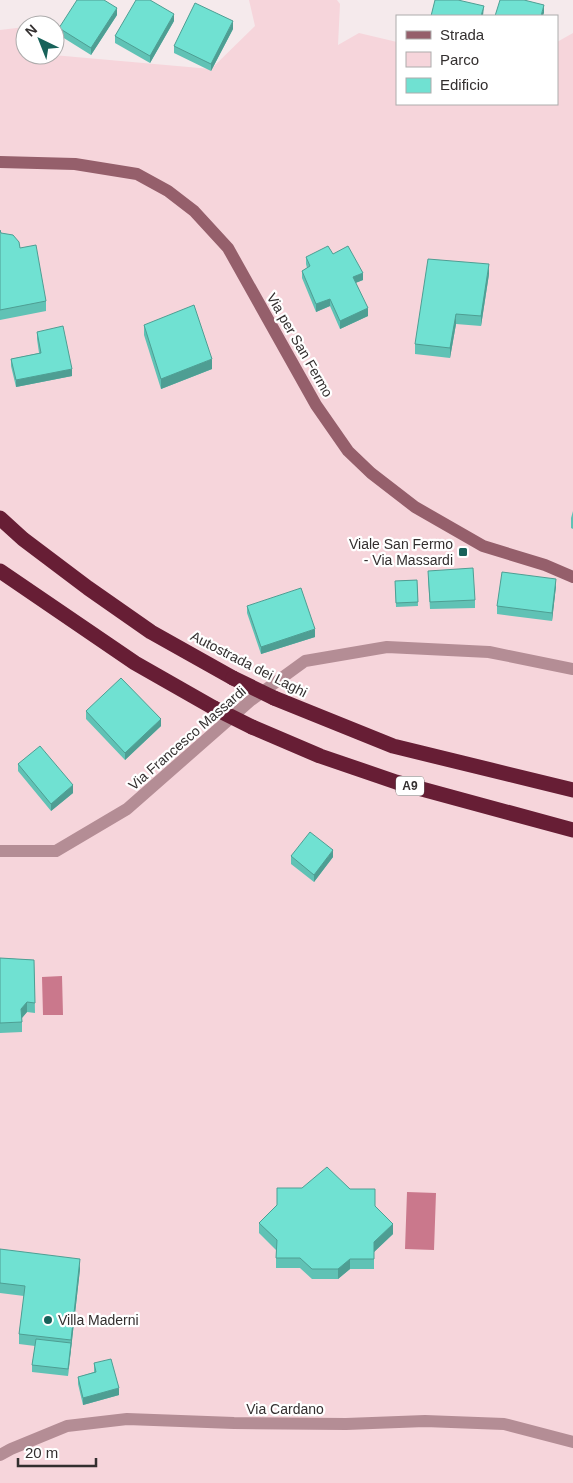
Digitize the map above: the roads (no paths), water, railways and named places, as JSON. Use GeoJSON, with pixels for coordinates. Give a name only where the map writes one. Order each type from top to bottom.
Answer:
{"type":"FeatureCollection","features":[{"type":"Feature","properties":{"kind":"highway","name":"Autostrada dei Laghi"},"geometry":{"type":"LineString","coordinates":[[0,518],[23,539],[151,632],[233,678],[274,698],[393,746],[573,790]]}},
{"type":"Feature","properties":{"kind":"highway","name":"A9"},"geometry":{"type":"LineString","coordinates":[[0,571],[135,663],[214,708],[252,727],[320,756],[396,782],[573,830]]}},
{"type":"Feature","properties":{"kind":"main road","name":"Via per San Fermo"},"geometry":{"type":"LineString","coordinates":[[0,162],[75,164],[137,174],[168,191],[194,211],[228,248],[316,405],[348,451],[371,473],[415,507],[483,546],[545,565],[573,577]]}},
{"type":"Feature","properties":{"kind":"street","name":"Via Francesco Massardi"},"geometry":{"type":"LineString","coordinates":[[0,851],[56,851],[127,810],[250,701],[305,661],[388,647],[489,652],[573,669]]}},
{"type":"Feature","properties":{"kind":"street","name":"Via Cardano"},"geometry":{"type":"LineString","coordinates":[[0,1455],[67,1426],[127,1419],[234,1423],[346,1424],[425,1421],[504,1424],[573,1442]]}},
{"type":"Feature","properties":{"kind":"place","name":"Viale San Fermo - Via Massardi"},"geometry":{"type":"Point","coordinates":[463,552]}},
{"type":"Feature","properties":{"kind":"place","name":"Villa Maderni"},"geometry":{"type":"Point","coordinates":[48,1320]}}]}
